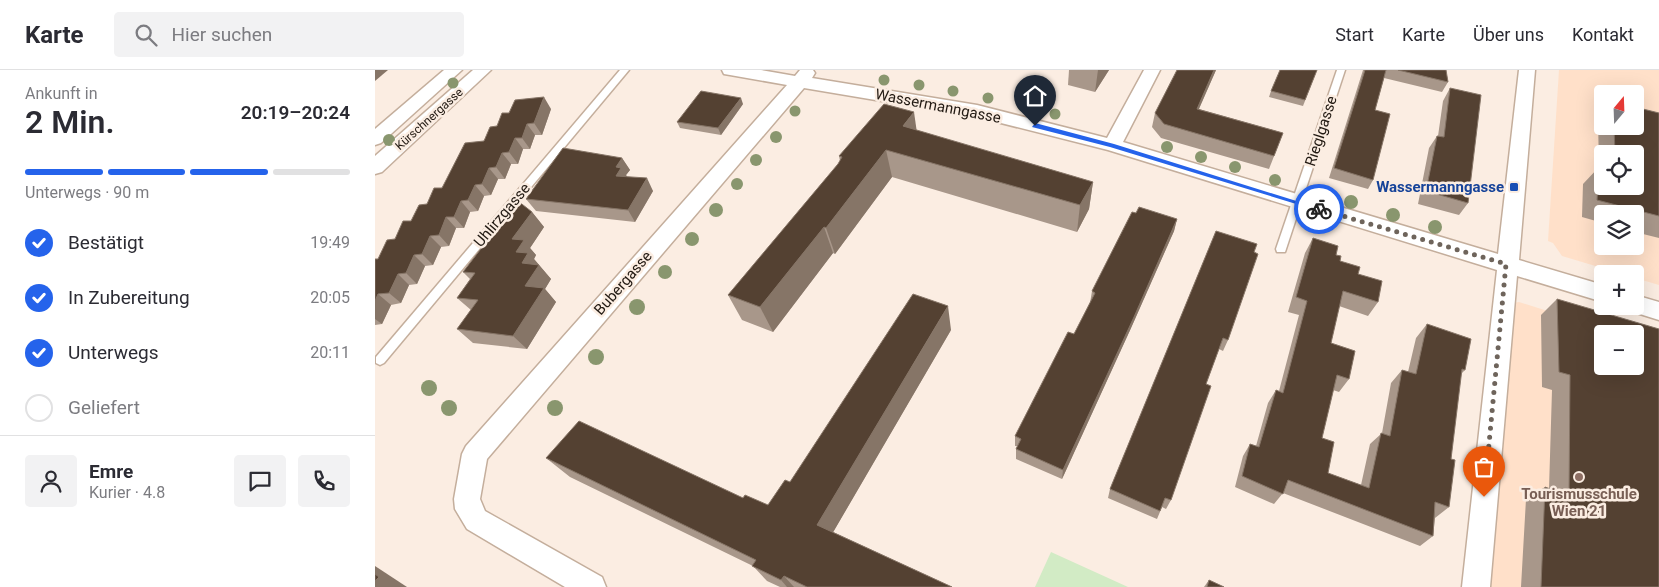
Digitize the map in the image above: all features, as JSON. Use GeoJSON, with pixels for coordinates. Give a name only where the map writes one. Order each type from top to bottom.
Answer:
{"type":"FeatureCollection","features":[{"type":"Feature","properties":{"kind":"street","name":"Kürschnergasse"},"geometry":{"type":"LineString","coordinates":[[375,139],[454,70]]}},
{"type":"Feature","properties":{"kind":"street","name":"Kürschnergasse"},"geometry":{"type":"LineString","coordinates":[[375,167],[483,70]]}},
{"type":"Feature","properties":{"kind":"street","name":"Wassermanngasse"},"geometry":{"type":"LineString","coordinates":[[730,70],[804,75],[977,111],[1112,145],[1594,291]]}},
{"type":"Feature","properties":{"kind":"street"},"geometry":{"type":"LineString","coordinates":[[1112,145],[1152,70]]}},
{"type":"Feature","properties":{"kind":"street"},"geometry":{"type":"LineString","coordinates":[[1476,587],[1506,264],[1527,70]]}},
{"type":"Feature","properties":{"kind":"street","name":"Bubergasse"},"geometry":{"type":"LineString","coordinates":[[592,587],[476,520],[468,509],[467,499],[475,454],[804,75]]}},
{"type":"Feature","properties":{"kind":"street"},"geometry":{"type":"LineString","coordinates":[[1644,307],[1659,311]]}},
{"type":"Feature","properties":{"kind":"lane","name":"Uhlirzgasse"},"geometry":{"type":"LineString","coordinates":[[380,360],[625,70]]}},
{"type":"Feature","properties":{"kind":"lane","name":"Rieglgasse"},"geometry":{"type":"LineString","coordinates":[[1281,249],[1341,70]]}},
{"type":"Feature","properties":{"kind":"shaded area"},"geometry":{"type":"Polygon","coordinates":[[[1559,70],[1659,70],[1659,285],[1644,281],[1644,265],[1594,266],[1562,256],[1553,243],[1548,241],[1559,70]]]}},
{"type":"Feature","properties":{"kind":"shaded area","name":"Tourismusschule Wien 21"},"geometry":{"type":"Polygon","coordinates":[[[1519,302],[1594,326],[1594,375],[1636,375],[1659,587],[1490,587],[1513,303],[1519,302]]]}},
{"type":"Feature","properties":{"kind":"green space"},"geometry":{"type":"Polygon","coordinates":[[[1051,552],[1128,587],[1035,587],[1051,552]]]}},
{"type":"Feature","properties":{"kind":"building"},"geometry":{"type":"Polygon","coordinates":[[[1177,70],[1214,70],[1197,109],[1283,133],[1274,156],[1164,124],[1155,113],[1177,70]]]}},
{"type":"Feature","properties":{"kind":"building"},"geometry":{"type":"Polygon","coordinates":[[[1280,70],[1317,70],[1305,100],[1271,91],[1280,70]]]}},
{"type":"Feature","properties":{"kind":"building"},"geometry":{"type":"Polygon","coordinates":[[[1365,70],[1386,70],[1375,110],[1390,114],[1373,180],[1334,168],[1365,70]]]}},
{"type":"Feature","properties":{"kind":"building"},"geometry":{"type":"Polygon","coordinates":[[[1398,70],[1446,70],[1448,82],[1398,70]]]}},
{"type":"Feature","properties":{"kind":"building"},"geometry":{"type":"Polygon","coordinates":[[[1450,88],[1481,95],[1468,203],[1426,191],[1437,136],[1444,137],[1450,88]]]}},
{"type":"Feature","properties":{"kind":"building"},"geometry":{"type":"Polygon","coordinates":[[[701,91],[741,98],[718,128],[677,122],[701,91]]]}},
{"type":"Feature","properties":{"kind":"building"},"geometry":{"type":"Polygon","coordinates":[[[544,97],[534,123],[527,124],[522,138],[515,138],[509,152],[502,153],[496,167],[489,168],[482,184],[475,185],[468,200],[461,201],[454,217],[446,217],[439,235],[430,236],[422,254],[414,255],[406,273],[398,274],[389,293],[378,294],[375,301],[375,259],[378,259],[387,240],[395,239],[403,221],[411,221],[419,205],[427,204],[434,188],[442,188],[465,143],[484,141],[490,127],[497,126],[502,113],[509,113],[515,100],[544,97]]]}},
{"type":"Feature","properties":{"kind":"building"},"geometry":{"type":"Polygon","coordinates":[[[884,104],[914,112],[903,126],[1093,182],[1080,205],[886,150],[826,228],[824,227],[760,307],[728,295],[838,164],[842,157],[839,156],[884,104]]]}},
{"type":"Feature","properties":{"kind":"building"},"geometry":{"type":"Polygon","coordinates":[[[1644,109],[1659,113],[1659,216],[1644,212],[1644,205],[1616,205],[1597,200],[1597,195],[1644,195],[1644,145],[1615,145],[1614,135],[1644,135],[1644,109]]]}},
{"type":"Feature","properties":{"kind":"building"},"geometry":{"type":"Polygon","coordinates":[[[563,148],[622,158],[616,167],[621,168],[616,176],[647,178],[628,210],[526,199],[563,148]]]}},
{"type":"Feature","properties":{"kind":"building"},"geometry":{"type":"Polygon","coordinates":[[[518,201],[532,212],[512,239],[524,240],[516,252],[528,253],[522,263],[539,265],[525,286],[544,288],[513,336],[457,329],[478,300],[457,298],[475,273],[463,272],[518,201]]]}},
{"type":"Feature","properties":{"kind":"building"},"geometry":{"type":"Polygon","coordinates":[[[1139,207],[1177,219],[1063,470],[1016,449],[1021,439],[1015,436],[1068,332],[1074,334],[1095,293],[1092,291],[1132,212],[1136,213],[1139,207]]]}},
{"type":"Feature","properties":{"kind":"building"},"geometry":{"type":"Polygon","coordinates":[[[1216,231],[1257,244],[1254,252],[1258,254],[1228,340],[1223,338],[1206,384],[1211,386],[1171,500],[1165,498],[1160,511],[1110,489],[1216,231]]]}},
{"type":"Feature","properties":{"kind":"building"},"geometry":{"type":"Polygon","coordinates":[[[1313,238],[1338,246],[1336,255],[1341,256],[1340,261],[1360,267],[1358,274],[1382,281],[1378,302],[1343,291],[1331,343],[1355,351],[1349,379],[1337,375],[1322,438],[1334,442],[1328,473],[1369,488],[1381,433],[1390,436],[1402,370],[1416,374],[1427,324],[1471,339],[1465,370],[1462,369],[1451,459],[1455,460],[1449,507],[1435,502],[1433,536],[1288,480],[1283,494],[1242,476],[1250,444],[1259,447],[1276,390],[1283,393],[1307,301],[1296,297],[1313,238]]]}},
{"type":"Feature","properties":{"kind":"building"},"geometry":{"type":"Polygon","coordinates":[[[913,294],[948,306],[817,525],[952,587],[807,587],[784,576],[781,580],[752,566],[756,560],[546,458],[579,421],[743,498],[745,495],[768,505],[785,480],[790,482],[913,294]]]}},
{"type":"Feature","properties":{"kind":"building"},"geometry":{"type":"Polygon","coordinates":[[[1557,299],[1594,310],[1594,315],[1611,315],[1659,329],[1659,587],[1541,587],[1545,487],[1569,496],[1570,375],[1559,372],[1557,299]]]}},
{"type":"Feature","properties":{"kind":"building"},"geometry":{"type":"Polygon","coordinates":[[[1209,580],[1224,587],[1207,587],[1209,580]]]}},
{"type":"Feature","properties":{"kind":"way so far"},"geometry":{"type":"LineString","coordinates":[[1319,209],[1506,264],[1484,497]]}},
{"type":"Feature","properties":{"kind":"place","name":"Wassermanngasse"},"geometry":{"type":"Point","coordinates":[1514,187]}},
{"type":"Feature","properties":{"kind":"place","name":"Tourismusschule Wien 21"},"geometry":{"type":"Point","coordinates":[1579,477]}},
{"type":"Feature","properties":{"kind":"route"},"geometry":{"type":"LineString","coordinates":[[1035,126],[1112,145],[1319,209]]}}]}
